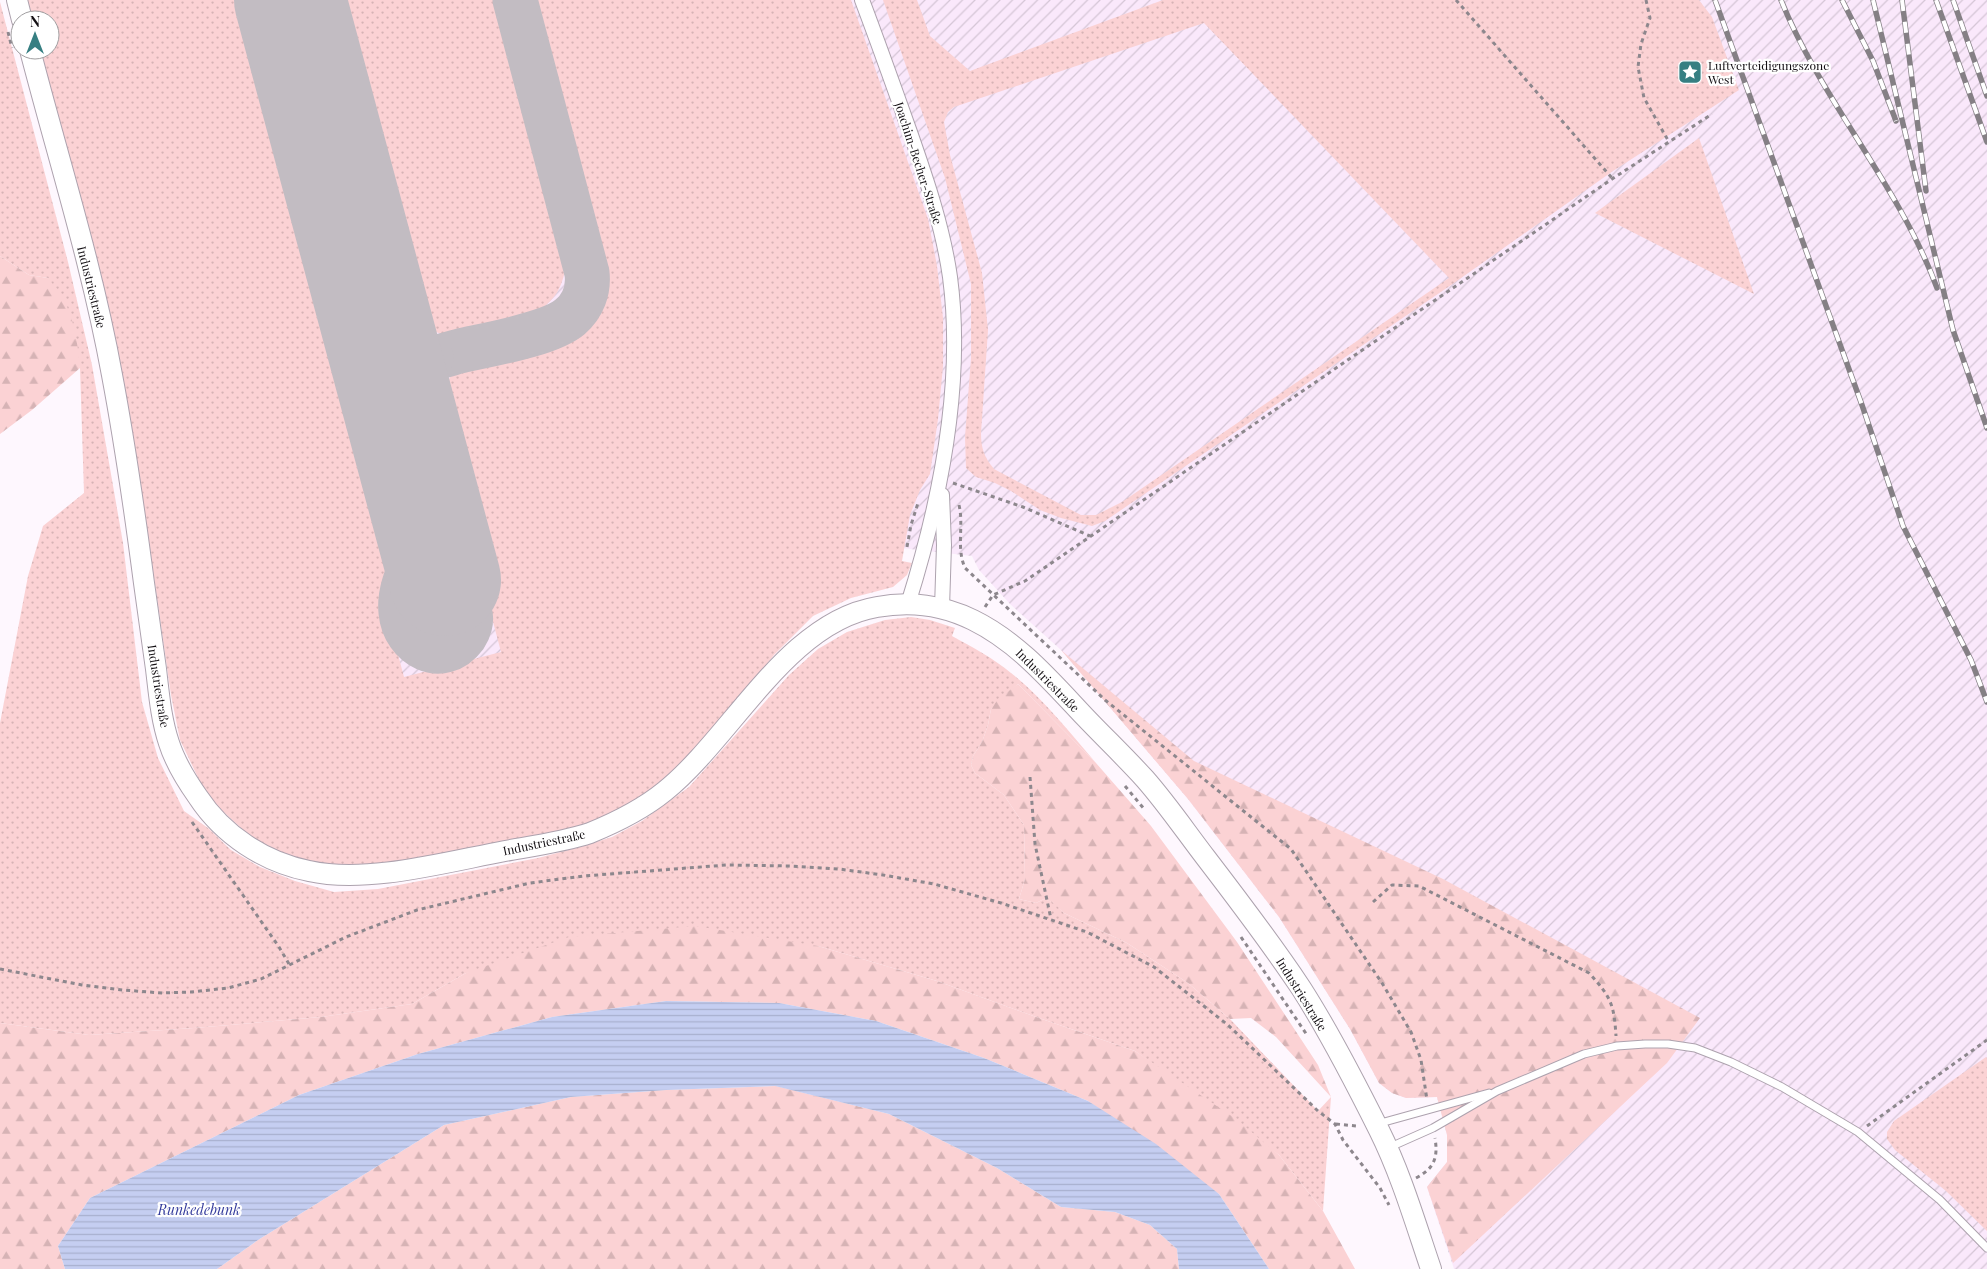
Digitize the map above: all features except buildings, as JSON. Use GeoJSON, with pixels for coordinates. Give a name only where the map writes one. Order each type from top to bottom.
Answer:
{"type":"FeatureCollection","features":[{"type":"Feature","properties":{"kind":"street","name":"Joachim-Becher-Straße"},"geometry":{"type":"LineString","coordinates":[[862,0],[934,202],[950,277],[953,364],[941,480],[921,562],[908,604]]}},
{"type":"Feature","properties":{"kind":"street","name":"Industriestraße"},"geometry":{"type":"LineString","coordinates":[[33,60],[92,285],[112,372],[135,510],[160,706],[169,742],[181,771],[202,803],[223,827],[248,846],[278,862],[300,870],[352,876],[473,857],[584,835],[642,808],[668,789],[700,758],[771,674],[820,631],[847,614],[874,607],[908,604],[942,608],[978,622],[1006,639],[1035,664],[1147,782],[1262,932],[1304,994],[1376,1124],[1388,1149],[1431,1269]]}},
{"type":"Feature","properties":{"kind":"street","name":"Joachim-Becher-Straße"},"geometry":{"type":"LineString","coordinates":[[941,480],[944,545],[942,608]]}},
{"type":"Feature","properties":{"kind":"lane"},"geometry":{"type":"LineString","coordinates":[[1388,1149],[1433,1128],[1497,1091],[1584,1054],[1617,1046],[1668,1044],[1695,1048],[1731,1062],[1782,1087],[1858,1132],[1940,1200],[1987,1248]]}},
{"type":"Feature","properties":{"kind":"lane"},"geometry":{"type":"LineString","coordinates":[[1376,1124],[1497,1091]]}},
{"type":"Feature","properties":{"kind":"path"},"geometry":{"type":"LineString","coordinates":[[1456,0],[1612,179]]}},
{"type":"Feature","properties":{"kind":"path"},"geometry":{"type":"LineString","coordinates":[[1646,0],[1650,18],[1641,44],[1638,67],[1644,98],[1669,142]]}},
{"type":"Feature","properties":{"kind":"path"},"geometry":{"type":"LineString","coordinates":[[993,595],[1025,581],[1612,179],[1712,114]]}},
{"type":"Feature","properties":{"kind":"path"},"geometry":{"type":"LineString","coordinates":[[941,480],[1023,507],[1090,536]]}},
{"type":"Feature","properties":{"kind":"path"},"geometry":{"type":"LineString","coordinates":[[965,568],[1105,700],[1291,849],[1382,983],[1411,1032],[1421,1060],[1429,1108]]}},
{"type":"Feature","properties":{"kind":"path"},"geometry":{"type":"LineString","coordinates":[[1030,777],[1035,844],[1052,920]]}},
{"type":"Feature","properties":{"kind":"path"},"geometry":{"type":"LineString","coordinates":[[1121,782],[1146,812]]}},
{"type":"Feature","properties":{"kind":"path"},"geometry":{"type":"LineString","coordinates":[[0,969],[82,985],[122,990],[181,992],[228,988],[261,979],[346,937],[417,910],[530,883],[584,876],[726,865],[791,866],[883,875],[934,884],[1052,920],[1087,932],[1154,967],[1228,1025],[1318,1111],[1335,1124],[1343,1140],[1380,1188],[1391,1209]]}},
{"type":"Feature","properties":{"kind":"path"},"geometry":{"type":"LineString","coordinates":[[1373,902],[1392,885],[1419,886],[1590,973],[1608,993],[1615,1015],[1617,1046]]}},
{"type":"Feature","properties":{"kind":"path"},"geometry":{"type":"LineString","coordinates":[[1236,931],[1311,1041]]}},
{"type":"Feature","properties":{"kind":"path"},"geometry":{"type":"LineString","coordinates":[[1858,1132],[1987,1040]]}},
{"type":"Feature","properties":{"kind":"path"},"geometry":{"type":"LineString","coordinates":[[1352,1119],[1355,1126]]}},
{"type":"Feature","properties":{"kind":"path"},"geometry":{"type":"LineString","coordinates":[[1380,1188],[1424,1174],[1434,1161],[1436,1150],[1433,1128]]}},
{"type":"Feature","properties":{"kind":"shaded area"},"geometry":{"type":"Polygon","coordinates":[[[37,0],[1987,0],[1987,1269],[1454,1269],[1427,1187],[1447,1162],[1447,1135],[1437,1097],[1406,1098],[1392,1093],[1379,1083],[1350,1029],[1279,917],[1188,799],[1061,650],[1010,604],[979,570],[972,556],[901,548],[822,604],[578,819],[155,502],[59,60],[60,10],[44,10],[37,0]]]}},
{"type":"Feature","properties":{"kind":"green space"},"geometry":{"type":"Polygon","coordinates":[[[27,0],[250,0],[398,560],[384,602],[404,677],[501,652],[441,425],[442,394],[448,380],[459,369],[467,365],[543,346],[580,330],[591,317],[600,293],[601,274],[598,255],[530,0],[851,0],[928,219],[937,266],[943,318],[943,366],[938,419],[930,474],[920,490],[910,515],[902,561],[912,563],[907,575],[893,587],[851,598],[813,616],[774,655],[702,745],[654,789],[634,803],[578,828],[396,863],[348,867],[300,861],[275,851],[252,838],[217,806],[202,786],[180,740],[171,695],[137,459],[121,374],[42,60],[60,60],[60,10],[30,10],[27,0]]]}},
{"type":"Feature","properties":{"kind":"green space"},"geometry":{"type":"Polygon","coordinates":[[[329,0],[500,0],[565,243],[566,262],[563,279],[557,292],[538,311],[509,324],[481,332],[460,335],[441,334],[423,324],[414,316],[329,0]]]}},
{"type":"Feature","properties":{"kind":"green space"},"geometry":{"type":"Polygon","coordinates":[[[883,0],[917,0],[930,36],[970,71],[1163,0],[1699,0],[1712,17],[1739,90],[1613,171],[1454,283],[1105,521],[1092,526],[1040,510],[1011,491],[976,477],[966,468],[965,437],[971,358],[971,284],[945,178],[883,0]],[[1204,23],[954,107],[948,112],[944,122],[950,155],[982,273],[988,330],[981,433],[984,452],[994,469],[1081,515],[1096,515],[1122,502],[1449,278],[1204,23]]]}},
{"type":"Feature","properties":{"kind":"green space"},"geometry":{"type":"Polygon","coordinates":[[[0,2],[10,40],[10,60],[15,60],[68,262],[92,365],[123,543],[142,702],[158,758],[184,811],[208,828],[231,850],[260,867],[295,881],[334,892],[378,889],[538,858],[580,847],[612,837],[642,821],[689,787],[789,675],[818,649],[847,632],[885,620],[911,617],[930,620],[955,628],[952,636],[990,658],[1023,683],[1096,763],[1018,684],[991,709],[982,742],[973,756],[971,765],[975,773],[1004,795],[1024,825],[1025,879],[1019,899],[1036,903],[1044,899],[1055,903],[1064,913],[1127,943],[1188,983],[1230,1019],[1318,1111],[1331,1097],[1323,1211],[1279,1155],[1135,1051],[937,981],[818,946],[466,973],[412,1004],[321,1017],[89,1035],[0,1023],[0,723],[28,576],[43,526],[84,493],[80,368],[48,278],[29,275],[0,256],[0,2]]]}},
{"type":"Feature","properties":{"kind":"green space"},"geometry":{"type":"Polygon","coordinates":[[[1699,138],[1754,294],[1595,213],[1699,138]]]}},
{"type":"Feature","properties":{"kind":"green space"},"geometry":{"type":"Polygon","coordinates":[[[0,256],[29,275],[48,278],[62,296],[77,340],[80,368],[32,410],[0,434],[0,256]]]}},
{"type":"Feature","properties":{"kind":"green space"},"geometry":{"type":"Polygon","coordinates":[[[1061,650],[1194,761],[1443,879],[1700,1018],[1667,1063],[1453,1263],[1427,1187],[1447,1162],[1447,1135],[1437,1097],[1406,1098],[1392,1093],[1379,1083],[1350,1029],[1279,917],[1188,799],[1061,650]]]}},
{"type":"Feature","properties":{"kind":"green space"},"geometry":{"type":"Polygon","coordinates":[[[1018,684],[1096,763],[1151,826],[1237,942],[1318,1065],[1331,1097],[1276,1037],[1251,1018],[1230,1019],[1188,983],[1127,943],[1064,913],[1054,903],[1044,899],[1036,903],[1019,899],[1025,879],[1024,825],[1004,795],[975,773],[971,765],[973,756],[982,742],[991,709],[998,699],[1018,684]]]}},
{"type":"Feature","properties":{"kind":"green space"},"geometry":{"type":"Polygon","coordinates":[[[695,926],[818,946],[937,981],[1135,1051],[1236,1119],[1279,1155],[1323,1211],[1355,1269],[1269,1269],[1219,1194],[1088,1101],[984,1058],[876,1021],[779,1003],[666,1001],[552,1017],[418,1054],[299,1095],[90,1198],[58,1246],[65,1269],[0,1269],[0,1023],[89,1035],[321,1017],[412,1004],[466,973],[569,937],[695,926]]]}},
{"type":"Feature","properties":{"kind":"green space"},"geometry":{"type":"Polygon","coordinates":[[[1986,1057],[1987,1231],[1946,1191],[1895,1150],[1887,1139],[1887,1132],[1894,1121],[1986,1057]]]}},
{"type":"Feature","properties":{"kind":"green space"},"geometry":{"type":"Polygon","coordinates":[[[776,1086],[889,1114],[997,1168],[1061,1207],[1115,1212],[1150,1225],[1177,1249],[1179,1269],[217,1269],[258,1240],[444,1125],[571,1097],[666,1090],[776,1086]]]}},
{"type":"Feature","properties":{"kind":"water","name":"Runkedebunk"},"geometry":{"type":"Polygon","coordinates":[[[666,1001],[779,1003],[876,1021],[984,1058],[1088,1101],[1156,1144],[1219,1194],[1269,1269],[1179,1269],[1177,1249],[1150,1225],[1115,1212],[1061,1207],[997,1168],[889,1114],[775,1086],[666,1090],[571,1097],[444,1125],[258,1240],[217,1269],[65,1269],[58,1246],[90,1198],[299,1095],[418,1054],[552,1017],[666,1001]]]}},
{"type":"Feature","properties":{"kind":"taxiway"},"geometry":{"type":"LineString","coordinates":[[376,320],[395,348],[411,356],[431,358],[520,338],[549,328],[570,317],[582,303],[587,286],[587,273],[515,0]]}},
{"type":"Feature","properties":{"kind":"taxiway"},"geometry":{"type":"LineString","coordinates":[[413,464],[400,412],[401,403],[405,387],[413,374],[431,358]]}},
{"type":"Feature","properties":{"kind":"taxiway"},"geometry":{"type":"LineString","coordinates":[[426,512],[423,535],[402,592],[401,612],[409,634],[417,643],[435,651],[446,650],[456,645],[465,636],[471,617],[466,605],[445,580]]}},
{"type":"Feature","properties":{"kind":"runway"},"geometry":{"type":"LineString","coordinates":[[290,0],[445,580]]}},
{"type":"Feature","properties":{"kind":"railway"},"geometry":{"type":"LineString","coordinates":[[1715,0],[1862,405],[1903,526],[1971,660],[1987,702]]}},
{"type":"Feature","properties":{"kind":"railway"},"geometry":{"type":"LineString","coordinates":[[1781,0],[1817,74],[1902,214],[1921,250],[1937,288]]}},
{"type":"Feature","properties":{"kind":"railway"},"geometry":{"type":"LineString","coordinates":[[1842,0],[1873,61],[1896,121]]}},
{"type":"Feature","properties":{"kind":"railway"},"geometry":{"type":"LineString","coordinates":[[1873,0],[1953,330],[1987,428]]}},
{"type":"Feature","properties":{"kind":"railway"},"geometry":{"type":"LineString","coordinates":[[1902,0],[1926,191]]}},
{"type":"Feature","properties":{"kind":"railway"},"geometry":{"type":"LineString","coordinates":[[1936,0],[1987,142]]}},
{"type":"Feature","properties":{"kind":"railway"},"geometry":{"type":"LineString","coordinates":[[1953,0],[1987,96]]}},
{"type":"Feature","properties":{"kind":"place","name":"Luftverteidigungszone West"},"geometry":{"type":"Point","coordinates":[1690,72]}}]}
